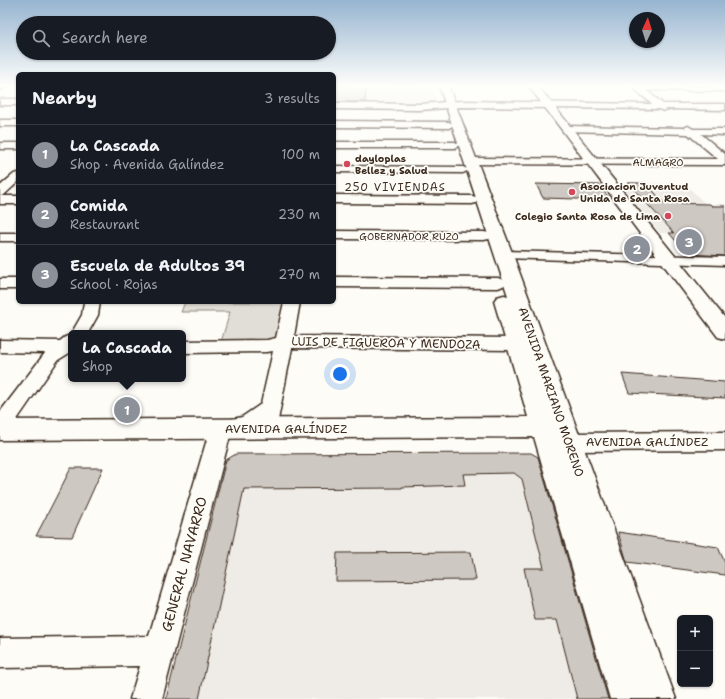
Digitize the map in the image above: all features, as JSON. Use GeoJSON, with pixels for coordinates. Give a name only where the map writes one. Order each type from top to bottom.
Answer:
{"type":"FeatureCollection","features":[{"type":"Feature","properties":{"kind":"main road","name":"AVENIDA MARIANO MORENO"},"geometry":{"type":"LineString","coordinates":[[450,118],[463,159],[472,200],[518,344],[657,699]]}},
{"type":"Feature","properties":{"kind":"main road"},"geometry":{"type":"LineString","coordinates":[[558,118],[725,332]]}},
{"type":"Feature","properties":{"kind":"main road","name":"AVENIDA MARIANO MORENO"},"geometry":{"type":"LineString","coordinates":[[463,159],[504,255],[629,699]]}},
{"type":"Feature","properties":{"kind":"main road","name":"AVENIDA GALÍNDEZ"},"geometry":{"type":"LineString","coordinates":[[0,444],[219,436],[268,419],[554,437]]}},
{"type":"Feature","properties":{"kind":"main road","name":"AVENIDA GALÍNDEZ"},"geometry":{"type":"LineString","coordinates":[[0,429],[219,436],[554,437]]}},
{"type":"Feature","properties":{"kind":"street"},"geometry":{"type":"LineString","coordinates":[[336,124],[372,118]]}},
{"type":"Feature","properties":{"kind":"street"},"geometry":{"type":"LineString","coordinates":[[674,118],[725,160]]}},
{"type":"Feature","properties":{"kind":"street"},"geometry":{"type":"LineString","coordinates":[[0,123],[16,123]]}},
{"type":"Feature","properties":{"kind":"street"},"geometry":{"type":"LineString","coordinates":[[567,129],[725,132]]}},
{"type":"Feature","properties":{"kind":"street"},"geometry":{"type":"LineString","coordinates":[[0,146],[16,146]]}},
{"type":"Feature","properties":{"kind":"street"},"geometry":{"type":"LineString","coordinates":[[336,146],[463,159]]}},
{"type":"Feature","properties":{"kind":"street"},"geometry":{"type":"LineString","coordinates":[[336,170],[463,159]]}},
{"type":"Feature","properties":{"kind":"street","name":"ALMAGRO"},"geometry":{"type":"LineString","coordinates":[[463,159],[592,161],[725,160]]}},
{"type":"Feature","properties":{"kind":"street"},"geometry":{"type":"LineString","coordinates":[[0,185],[15,173]]}},
{"type":"Feature","properties":{"kind":"street"},"geometry":{"type":"LineString","coordinates":[[0,192],[15,173]]}},
{"type":"Feature","properties":{"kind":"street"},"geometry":{"type":"LineString","coordinates":[[336,199],[472,200]]}},
{"type":"Feature","properties":{"kind":"street"},"geometry":{"type":"LineString","coordinates":[[0,200],[16,200]]}},
{"type":"Feature","properties":{"kind":"street","name":"GOBERNADOR RUZO"},"geometry":{"type":"LineString","coordinates":[[336,235],[484,236]]}},
{"type":"Feature","properties":{"kind":"street"},"geometry":{"type":"LineString","coordinates":[[0,236],[16,237]]}},
{"type":"Feature","properties":{"kind":"street"},"geometry":{"type":"LineString","coordinates":[[504,255],[669,260],[725,260]]}},
{"type":"Feature","properties":{"kind":"street"},"geometry":{"type":"LineString","coordinates":[[336,282],[498,283]]}},
{"type":"Feature","properties":{"kind":"street"},"geometry":{"type":"LineString","coordinates":[[0,284],[16,284]]}},
{"type":"Feature","properties":{"kind":"street"},"geometry":{"type":"LineString","coordinates":[[81,330],[90,315],[92,304]]}},
{"type":"Feature","properties":{"kind":"street"},"geometry":{"type":"LineString","coordinates":[[268,419],[292,304]]}},
{"type":"Feature","properties":{"kind":"street","name":"LUIS DE FIGUEROA Y MENDOZA"},"geometry":{"type":"LineString","coordinates":[[186,347],[267,346],[285,342],[518,344]]}},
{"type":"Feature","properties":{"kind":"street"},"geometry":{"type":"LineString","coordinates":[[0,346],[68,345]]}},
{"type":"Feature","properties":{"kind":"street"},"geometry":{"type":"LineString","coordinates":[[0,429],[52,356],[68,345]]}},
{"type":"Feature","properties":{"kind":"street","name":"GENERAL NAVARRO"},"geometry":{"type":"LineString","coordinates":[[146,699],[219,436]]}},
{"type":"Feature","properties":{"kind":"street","name":"AVENIDA GALÍNDEZ"},"geometry":{"type":"LineString","coordinates":[[554,437],[725,442]]}},
{"type":"Feature","properties":{"kind":"street"},"geometry":{"type":"LineString","coordinates":[[0,654],[160,651]]}},
{"type":"Feature","properties":{"kind":"shaded area"},"geometry":{"type":"Polygon","coordinates":[[[619,183],[685,184],[706,204],[725,204],[725,234],[660,233],[619,183]]]}},
{"type":"Feature","properties":{"kind":"shaded area"},"geometry":{"type":"Polygon","coordinates":[[[184,304],[287,304],[280,335],[272,340],[221,342],[230,312],[181,312],[184,304]]]}},
{"type":"Feature","properties":{"kind":"shaded area"},"geometry":{"type":"Polygon","coordinates":[[[531,453],[541,458],[611,699],[166,699],[226,461],[236,454],[531,453]]]}},
{"type":"Feature","properties":{"kind":"building"},"geometry":{"type":"Polygon","coordinates":[[[628,183],[646,183],[664,203],[710,204],[712,206],[725,206],[725,256],[687,254],[669,233],[674,233],[628,183]]]}},
{"type":"Feature","properties":{"kind":"building","name":"Asociacion Juventud Unida de Santa Rosa"},"geometry":{"type":"Polygon","coordinates":[[[536,184],[600,185],[610,200],[543,198],[536,184]]]}},
{"type":"Feature","properties":{"kind":"building"},"geometry":{"type":"Polygon","coordinates":[[[622,374],[725,382],[725,398],[629,393],[622,374]]]}},
{"type":"Feature","properties":{"kind":"building"},"geometry":{"type":"Polygon","coordinates":[[[531,453],[538,457],[608,699],[577,699],[557,620],[535,620],[524,568],[544,568],[522,479],[514,473],[463,474],[465,485],[402,488],[244,489],[199,699],[166,699],[226,460],[236,454],[531,453]]]}},
{"type":"Feature","properties":{"kind":"building"},"geometry":{"type":"Polygon","coordinates":[[[71,468],[103,468],[72,537],[36,536],[71,468]]]}},
{"type":"Feature","properties":{"kind":"building"},"geometry":{"type":"Polygon","coordinates":[[[618,532],[718,547],[725,563],[725,575],[627,562],[618,532]]]}},
{"type":"Feature","properties":{"kind":"building"},"geometry":{"type":"Polygon","coordinates":[[[471,552],[476,580],[336,581],[337,553],[471,552]]]}},
{"type":"Feature","properties":{"kind":"place","name":"dayloplas Bellez y Salud"},"geometry":{"type":"Point","coordinates":[347,164]}},
{"type":"Feature","properties":{"kind":"place","name":"Asociacion Juventud Unida de Santa Rosa"},"geometry":{"type":"Point","coordinates":[572,192]}},
{"type":"Feature","properties":{"kind":"place","name":"Colegio Santa Rosa de Lima"},"geometry":{"type":"Point","coordinates":[668,216]}},
{"type":"Feature","properties":{"kind":"place","name":"Escuela de Adultos 39"},"geometry":{"type":"Point","coordinates":[689,242]}},
{"type":"Feature","properties":{"kind":"place","name":"Comida"},"geometry":{"type":"Point","coordinates":[637,249]}},
{"type":"Feature","properties":{"kind":"place","name":"La Cascada"},"geometry":{"type":"Point","coordinates":[127,410]}},
{"type":"Feature","properties":{"kind":"district","name":"250 VIVIENDAS"},"geometry":{"type":"Point","coordinates":[395,187]}}]}
